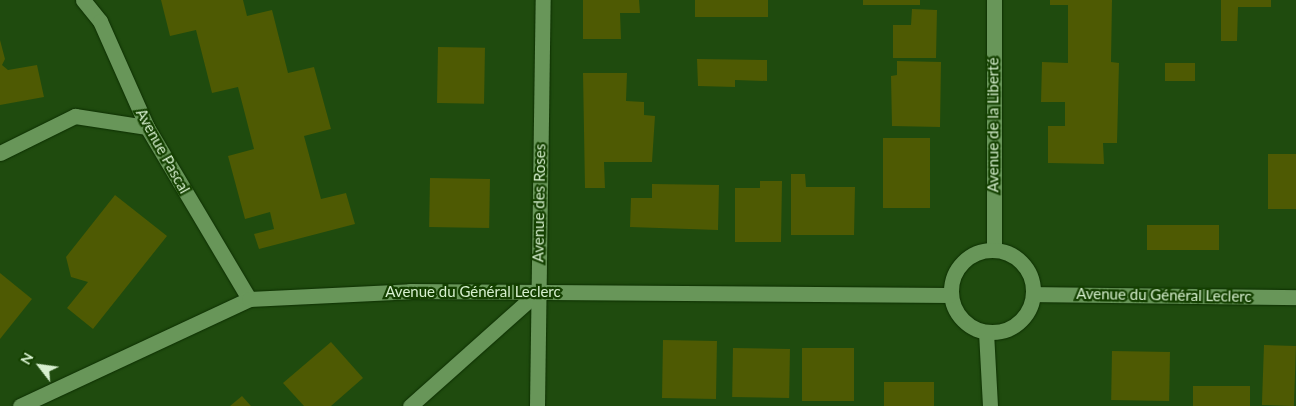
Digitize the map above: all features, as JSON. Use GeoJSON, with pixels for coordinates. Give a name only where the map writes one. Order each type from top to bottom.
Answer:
{"type":"FeatureCollection","features":[{"type":"Feature","properties":{"kind":"street","name":"Avenue Pascal"},"geometry":{"type":"LineString","coordinates":[[83,0],[100,21],[147,127],[249,299]]}},
{"type":"Feature","properties":{"kind":"street","name":"Avenue des Roses"},"geometry":{"type":"LineString","coordinates":[[537,406],[542,0]]}},
{"type":"Feature","properties":{"kind":"street","name":"Avenue de la Liberté"},"geometry":{"type":"LineString","coordinates":[[994,0],[994,250]]}},
{"type":"Feature","properties":{"kind":"street"},"geometry":{"type":"LineString","coordinates":[[0,153],[76,116],[147,127]]}},
{"type":"Feature","properties":{"kind":"street"},"geometry":{"type":"LineString","coordinates":[[994,250],[1006,252],[1027,268],[1033,294],[1030,307],[1012,327],[986,332],[962,320],[954,308],[950,295],[957,268],[980,251],[994,250]]}},
{"type":"Feature","properties":{"kind":"street","name":"Avenue du Général Leclerc"},"geometry":{"type":"LineString","coordinates":[[20,406],[249,299],[410,291],[950,295]]}},
{"type":"Feature","properties":{"kind":"street"},"geometry":{"type":"LineString","coordinates":[[410,406],[537,293]]}},
{"type":"Feature","properties":{"kind":"street","name":"Avenue du Général Leclerc"},"geometry":{"type":"LineString","coordinates":[[1033,294],[1296,297]]}},
{"type":"Feature","properties":{"kind":"street"},"geometry":{"type":"LineString","coordinates":[[986,332],[990,406]]}},
{"type":"Feature","properties":{"kind":"building"},"geometry":{"type":"Polygon","coordinates":[[[161,0],[243,0],[247,16],[272,10],[288,73],[314,67],[331,129],[304,136],[321,199],[346,193],[355,224],[259,249],[254,234],[274,229],[270,212],[245,219],[228,156],[254,149],[238,87],[212,93],[196,30],[170,36],[161,0]]]}},
{"type":"Feature","properties":{"kind":"building"},"geometry":{"type":"Polygon","coordinates":[[[583,0],[639,0],[640,13],[620,13],[621,39],[583,39],[583,0]]]}},
{"type":"Feature","properties":{"kind":"building"},"geometry":{"type":"Polygon","coordinates":[[[695,0],[768,0],[768,17],[695,17],[695,0]]]}},
{"type":"Feature","properties":{"kind":"building"},"geometry":{"type":"Polygon","coordinates":[[[863,0],[920,0],[920,5],[863,5],[863,0]]]}},
{"type":"Feature","properties":{"kind":"building"},"geometry":{"type":"Polygon","coordinates":[[[1050,0],[1112,0],[1111,62],[1119,63],[1117,143],[1103,143],[1104,164],[1048,163],[1048,126],[1065,126],[1065,102],[1041,102],[1042,62],[1068,63],[1068,5],[1050,5],[1050,0]]]}},
{"type":"Feature","properties":{"kind":"building"},"geometry":{"type":"Polygon","coordinates":[[[1221,0],[1271,0],[1271,7],[1238,7],[1237,41],[1221,41],[1221,0]]]}},
{"type":"Feature","properties":{"kind":"building"},"geometry":{"type":"Polygon","coordinates":[[[912,9],[937,10],[936,58],[893,58],[893,25],[911,25],[912,9]]]}},
{"type":"Feature","properties":{"kind":"building"},"geometry":{"type":"Polygon","coordinates":[[[0,40],[5,59],[2,65],[8,70],[37,65],[44,97],[0,105],[0,40]]]}},
{"type":"Feature","properties":{"kind":"building"},"geometry":{"type":"Polygon","coordinates":[[[438,47],[485,48],[484,104],[437,103],[438,47]]]}},
{"type":"Feature","properties":{"kind":"building"},"geometry":{"type":"Polygon","coordinates":[[[697,59],[767,60],[767,81],[735,80],[735,87],[698,86],[697,59]]]}},
{"type":"Feature","properties":{"kind":"building"},"geometry":{"type":"Polygon","coordinates":[[[897,61],[941,62],[940,127],[892,126],[891,76],[897,75],[897,61]]]}},
{"type":"Feature","properties":{"kind":"building"},"geometry":{"type":"Polygon","coordinates":[[[1165,63],[1195,63],[1195,81],[1165,81],[1165,63]]]}},
{"type":"Feature","properties":{"kind":"building"},"geometry":{"type":"Polygon","coordinates":[[[583,73],[627,73],[626,101],[644,102],[644,115],[655,116],[652,162],[604,162],[605,188],[585,188],[583,73]]]}},
{"type":"Feature","properties":{"kind":"building"},"geometry":{"type":"Polygon","coordinates":[[[883,138],[930,138],[930,208],[883,208],[883,138]]]}},
{"type":"Feature","properties":{"kind":"building"},"geometry":{"type":"Polygon","coordinates":[[[1268,154],[1296,154],[1296,209],[1268,209],[1268,154]]]}},
{"type":"Feature","properties":{"kind":"building"},"geometry":{"type":"Polygon","coordinates":[[[791,174],[805,174],[806,187],[855,187],[854,235],[791,235],[791,174]]]}},
{"type":"Feature","properties":{"kind":"building"},"geometry":{"type":"Polygon","coordinates":[[[430,178],[490,179],[489,228],[429,227],[430,178]]]}},
{"type":"Feature","properties":{"kind":"building"},"geometry":{"type":"Polygon","coordinates":[[[760,181],[782,181],[781,242],[735,242],[735,188],[760,188],[760,181]]]}},
{"type":"Feature","properties":{"kind":"building"},"geometry":{"type":"Polygon","coordinates":[[[652,184],[719,185],[718,230],[630,227],[631,198],[652,198],[652,184]]]}},
{"type":"Feature","properties":{"kind":"building"},"geometry":{"type":"Polygon","coordinates":[[[115,195],[167,236],[93,329],[67,308],[88,282],[71,277],[66,257],[115,195]]]}},
{"type":"Feature","properties":{"kind":"building"},"geometry":{"type":"Polygon","coordinates":[[[1147,225],[1219,225],[1219,250],[1147,250],[1147,225]]]}},
{"type":"Feature","properties":{"kind":"building"},"geometry":{"type":"Polygon","coordinates":[[[0,273],[32,299],[0,339],[0,273]]]}},
{"type":"Feature","properties":{"kind":"building"},"geometry":{"type":"Polygon","coordinates":[[[663,340],[717,341],[716,399],[662,398],[663,340]]]}},
{"type":"Feature","properties":{"kind":"building"},"geometry":{"type":"Polygon","coordinates":[[[331,342],[363,378],[331,406],[304,406],[283,383],[331,342]]]}},
{"type":"Feature","properties":{"kind":"building"},"geometry":{"type":"Polygon","coordinates":[[[1264,345],[1296,346],[1294,406],[1262,405],[1264,345]]]}},
{"type":"Feature","properties":{"kind":"building"},"geometry":{"type":"Polygon","coordinates":[[[733,348],[790,349],[789,398],[732,397],[733,348]]]}},
{"type":"Feature","properties":{"kind":"building"},"geometry":{"type":"Polygon","coordinates":[[[802,348],[854,348],[854,401],[802,401],[802,348]]]}},
{"type":"Feature","properties":{"kind":"building"},"geometry":{"type":"Polygon","coordinates":[[[1112,351],[1170,352],[1169,401],[1111,400],[1112,351]]]}},
{"type":"Feature","properties":{"kind":"building"},"geometry":{"type":"Polygon","coordinates":[[[884,382],[934,382],[934,406],[884,406],[884,382]]]}},
{"type":"Feature","properties":{"kind":"building"},"geometry":{"type":"Polygon","coordinates":[[[1193,386],[1250,386],[1250,406],[1193,406],[1193,386]]]}},
{"type":"Feature","properties":{"kind":"building"},"geometry":{"type":"Polygon","coordinates":[[[242,396],[251,406],[230,406],[242,396]]]}}]}
